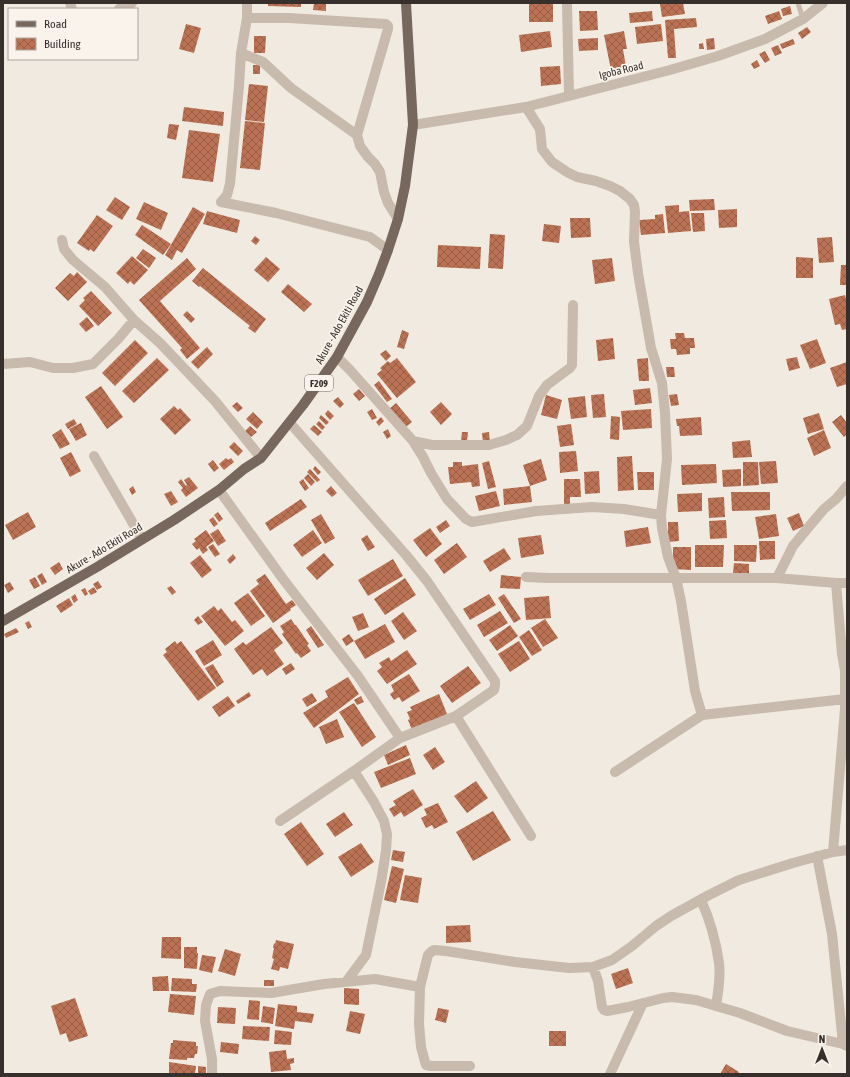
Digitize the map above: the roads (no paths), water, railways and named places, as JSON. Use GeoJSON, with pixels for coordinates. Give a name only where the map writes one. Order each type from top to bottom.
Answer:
{"type":"FeatureCollection","features":[{"type":"Feature","properties":{"kind":"main road","name":"Akure - Ado Ekiti Road"},"geometry":{"type":"LineString","coordinates":[[3,621],[97,567],[174,520],[261,458],[304,405],[337,357],[367,302],[379,274],[398,218],[405,186],[413,125],[406,3]]}},
{"type":"Feature","properties":{"kind":"street"},"geometry":{"type":"LineString","coordinates":[[122,8],[132,3]]}},
{"type":"Feature","properties":{"kind":"street"},"geometry":{"type":"LineString","coordinates":[[247,3],[247,18],[241,53],[230,184],[227,195],[221,202],[276,213],[370,237],[388,250]]}},
{"type":"Feature","properties":{"kind":"street"},"geometry":{"type":"LineString","coordinates":[[567,3],[569,95]]}},
{"type":"Feature","properties":{"kind":"street","name":"Igoba Road"},"geometry":{"type":"LineString","coordinates":[[413,125],[526,106],[670,70],[718,56],[765,39],[803,19],[823,3]]}},
{"type":"Feature","properties":{"kind":"street"},"geometry":{"type":"LineString","coordinates":[[247,18],[296,18],[386,24],[388,26],[357,135],[360,146],[380,172],[388,203],[398,218]]}},
{"type":"Feature","properties":{"kind":"street"},"geometry":{"type":"LineString","coordinates":[[241,53],[263,62],[291,88],[357,135]]}},
{"type":"Feature","properties":{"kind":"street"},"geometry":{"type":"LineString","coordinates":[[526,106],[540,129],[542,148],[552,162],[567,172],[610,186],[620,191],[630,199],[634,205],[634,242],[638,273],[651,348],[662,383],[665,414],[666,459],[661,515],[662,528],[668,557],[676,578],[681,601],[695,691],[702,715]]}},
{"type":"Feature","properties":{"kind":"street"},"geometry":{"type":"LineString","coordinates":[[62,240],[64,249],[72,260],[105,287],[134,320],[160,344],[215,401],[261,458]]}},
{"type":"Feature","properties":{"kind":"street"},"geometry":{"type":"LineString","coordinates":[[412,442],[432,445],[489,446],[517,435],[527,426],[539,396],[547,385],[572,365],[573,305]]}},
{"type":"Feature","properties":{"kind":"street"},"geometry":{"type":"LineString","coordinates":[[3,364],[30,362],[53,368],[72,368],[93,364],[118,340],[134,320]]}},
{"type":"Feature","properties":{"kind":"street"},"geometry":{"type":"LineString","coordinates":[[337,357],[412,442],[423,457],[431,474],[447,499],[466,519],[472,522],[536,511],[592,507],[624,509],[661,515]]}},
{"type":"Feature","properties":{"kind":"street"},"geometry":{"type":"LineString","coordinates":[[280,821],[400,738],[456,716],[494,690],[496,686],[495,681],[427,581],[406,554],[290,423]]}},
{"type":"Feature","properties":{"kind":"street"},"geometry":{"type":"LineString","coordinates":[[94,456],[142,539]]}},
{"type":"Feature","properties":{"kind":"street"},"geometry":{"type":"LineString","coordinates":[[777,578],[793,546],[812,523],[847,486]]}},
{"type":"Feature","properties":{"kind":"street"},"geometry":{"type":"LineString","coordinates":[[218,490],[287,585],[358,676],[400,738]]}},
{"type":"Feature","properties":{"kind":"street"},"geometry":{"type":"LineString","coordinates":[[526,577],[777,578],[847,583]]}},
{"type":"Feature","properties":{"kind":"street"},"geometry":{"type":"LineString","coordinates":[[833,852],[843,795],[846,670],[842,654],[836,583]]}},
{"type":"Feature","properties":{"kind":"street"},"geometry":{"type":"LineString","coordinates":[[615,772],[702,715],[845,699]]}},
{"type":"Feature","properties":{"kind":"street"},"geometry":{"type":"LineString","coordinates":[[456,716],[531,836]]}},
{"type":"Feature","properties":{"kind":"street"},"geometry":{"type":"LineString","coordinates":[[346,982],[366,955],[381,882],[387,834],[384,822],[374,802],[354,771]]}},
{"type":"Feature","properties":{"kind":"street"},"geometry":{"type":"LineString","coordinates":[[470,1066],[426,1065],[420,1047],[418,1024],[420,987],[428,956],[434,950],[569,968],[593,967],[612,960],[671,916],[739,880],[817,856],[847,850]]}},
{"type":"Feature","properties":{"kind":"street"},"geometry":{"type":"LineString","coordinates":[[593,967],[598,981],[602,1007],[607,1011],[663,998],[672,997],[696,1000],[740,1013],[787,1031],[845,1045],[832,934],[817,856]]}},
{"type":"Feature","properties":{"kind":"street"},"geometry":{"type":"LineString","coordinates":[[701,900],[712,927],[719,964],[719,981],[716,1006]]}},
{"type":"Feature","properties":{"kind":"street"},"geometry":{"type":"LineString","coordinates":[[212,1074],[212,1059],[205,1021],[206,1005],[210,994],[220,991],[271,993],[324,984],[375,979],[420,987]]}},
{"type":"Feature","properties":{"kind":"street"},"geometry":{"type":"LineString","coordinates":[[610,1074],[643,1003]]}},
{"type":"Feature","properties":{"kind":"lane"},"geometry":{"type":"LineString","coordinates":[[798,3],[803,19]]}}]}
